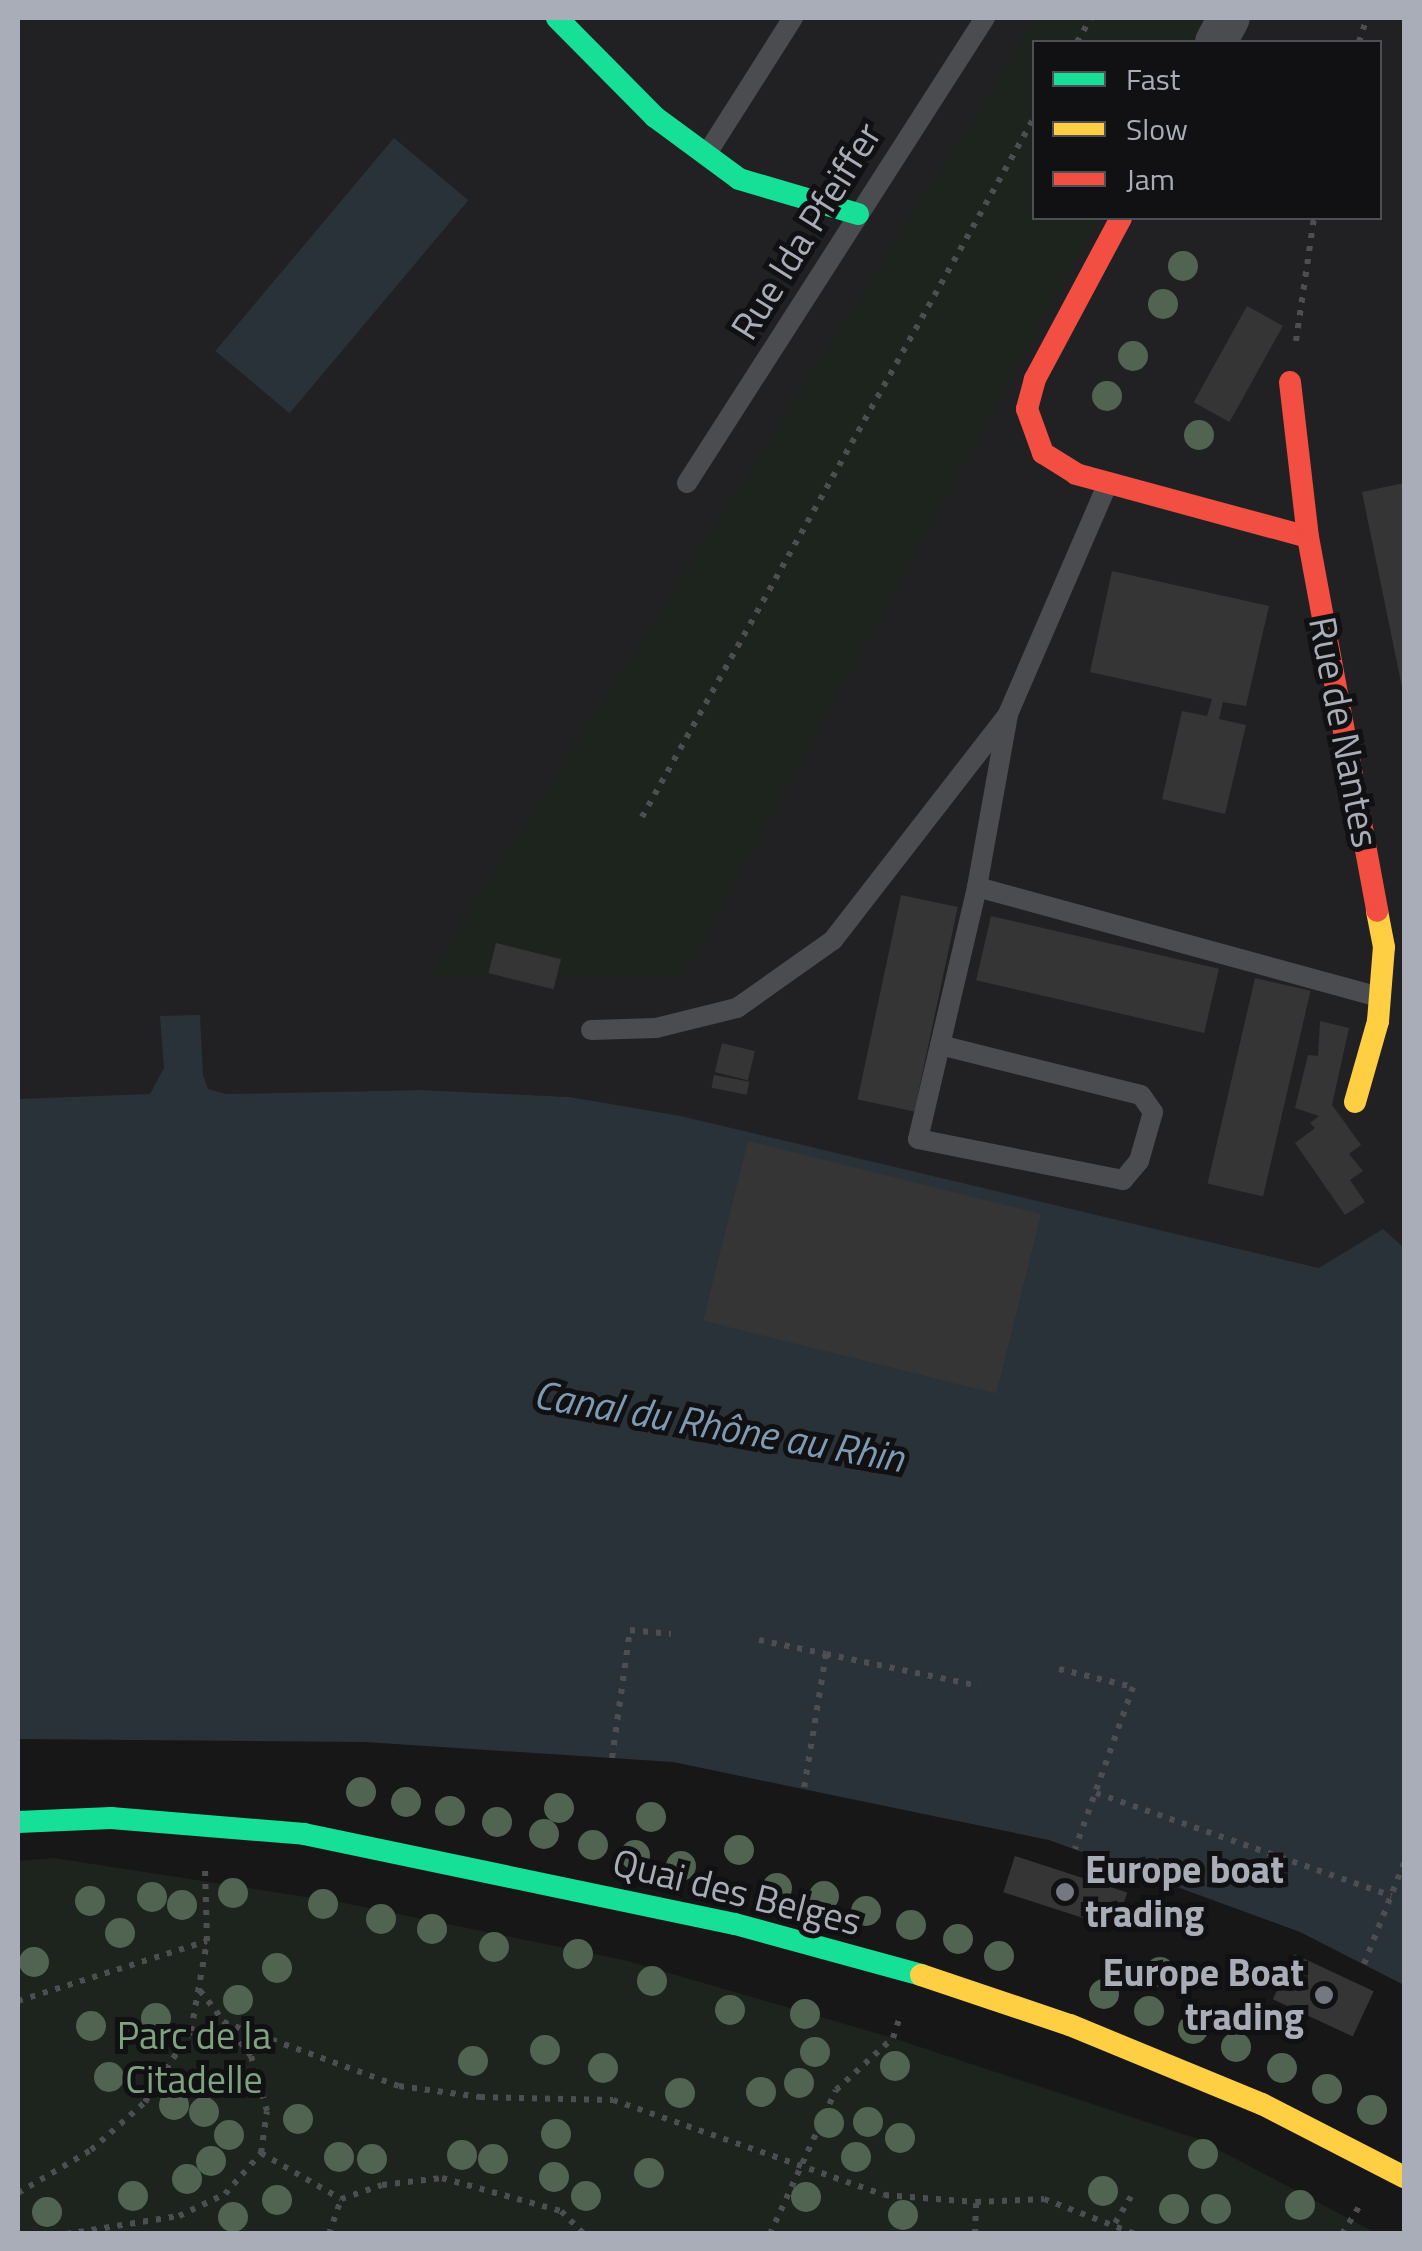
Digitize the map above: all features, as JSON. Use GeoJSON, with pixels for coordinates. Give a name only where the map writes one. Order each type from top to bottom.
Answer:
{"type":"FeatureCollection","features":[{"type":"Feature","properties":{"kind":"street"},"geometry":{"type":"LineString","coordinates":[[557,18],[655,118],[739,179],[858,214]]}},
{"type":"Feature","properties":{"kind":"street"},"geometry":{"type":"LineString","coordinates":[[1217,40],[1229,18]]}},
{"type":"Feature","properties":{"kind":"street"},"geometry":{"type":"LineString","coordinates":[[1121,220],[1035,378],[1026,409],[1043,453],[1076,474],[1308,537]]}},
{"type":"Feature","properties":{"kind":"street","name":"Rue de Nantes"},"geometry":{"type":"LineString","coordinates":[[1290,382],[1308,537],[1384,947],[1382,998],[1356,1102]]}},
{"type":"Feature","properties":{"kind":"street","name":"Quai des Belges"},"geometry":{"type":"LineString","coordinates":[[18,1822],[110,1818],[203,1824],[397,1848],[735,1924],[914,1972],[1210,2082],[1404,2177]]}},
{"type":"Feature","properties":{"kind":"lane"},"geometry":{"type":"LineString","coordinates":[[706,156],[794,18]]}},
{"type":"Feature","properties":{"kind":"lane","name":"Rue Ida Pfeiffer"},"geometry":{"type":"LineString","coordinates":[[687,483],[985,18]]}},
{"type":"Feature","properties":{"kind":"lane"},"geometry":{"type":"LineString","coordinates":[[940,1045],[1142,1095],[1152,1112],[1139,1161],[1123,1180],[918,1139],[977,886],[1008,714],[1108,482]]}},
{"type":"Feature","properties":{"kind":"lane"},"geometry":{"type":"LineString","coordinates":[[591,1030],[656,1028],[736,1008],[832,940],[1008,714]]}},
{"type":"Feature","properties":{"kind":"lane"},"geometry":{"type":"LineString","coordinates":[[977,886],[1382,998]]}},
{"type":"Feature","properties":{"kind":"path"},"geometry":{"type":"LineString","coordinates":[[1078,40],[1091,18]]}},
{"type":"Feature","properties":{"kind":"path"},"geometry":{"type":"LineString","coordinates":[[642,817],[1032,122]]}},
{"type":"Feature","properties":{"kind":"path"},"geometry":{"type":"LineString","coordinates":[[1290,382],[1314,220]]}},
{"type":"Feature","properties":{"kind":"path"},"geometry":{"type":"LineString","coordinates":[[612,1758],[630,1630],[671,1634]]}},
{"type":"Feature","properties":{"kind":"path"},"geometry":{"type":"LineString","coordinates":[[759,1640],[979,1686]]}},
{"type":"Feature","properties":{"kind":"path"},"geometry":{"type":"LineString","coordinates":[[804,1789],[826,1654]]}},
{"type":"Feature","properties":{"kind":"path"},"geometry":{"type":"LineString","coordinates":[[1059,1668],[1133,1687],[1075,1849]]}},
{"type":"Feature","properties":{"kind":"path"},"geometry":{"type":"LineString","coordinates":[[1096,1793],[1392,1896]]}},
{"type":"Feature","properties":{"kind":"path"},"geometry":{"type":"LineString","coordinates":[[18,2192],[91,2150],[145,2102],[191,2031],[207,1941],[203,1824]]}},
{"type":"Feature","properties":{"kind":"path"},"geometry":{"type":"LineString","coordinates":[[1364,1964],[1404,1862]]}},
{"type":"Feature","properties":{"kind":"path"},"geometry":{"type":"LineString","coordinates":[[18,2001],[207,1941]]}},
{"type":"Feature","properties":{"kind":"path"},"geometry":{"type":"LineString","coordinates":[[770,2234],[836,2090],[892,2038],[914,1972]]}},
{"type":"Feature","properties":{"kind":"path"},"geometry":{"type":"LineString","coordinates":[[66,2234],[180,2216],[225,2194],[261,2153],[267,2111],[250,2056],[197,1987]]}},
{"type":"Feature","properties":{"kind":"path"},"geometry":{"type":"LineString","coordinates":[[223,2022],[399,2086],[480,2097],[613,2100],[704,2128],[798,2170],[884,2195],[976,2202],[1044,2198],[1115,2222],[1135,2234]]}},
{"type":"Feature","properties":{"kind":"path"},"geometry":{"type":"LineString","coordinates":[[261,2153],[341,2199],[382,2185],[442,2178],[561,2211],[584,2234]]}},
{"type":"Feature","properties":{"kind":"path"},"geometry":{"type":"LineString","coordinates":[[1115,2222],[1131,2196]]}},
{"type":"Feature","properties":{"kind":"path"},"geometry":{"type":"LineString","coordinates":[[329,2234],[341,2199]]}},
{"type":"Feature","properties":{"kind":"path"},"geometry":{"type":"LineString","coordinates":[[976,2202],[976,2234]]}},
{"type":"Feature","properties":{"kind":"shaded area"},"geometry":{"type":"Polygon","coordinates":[[[18,18],[1404,18],[1404,1344],[1319,1268],[680,1116],[570,1097],[422,1090],[18,1099],[18,18]]]}},
{"type":"Feature","properties":{"kind":"green space"},"geometry":{"type":"Polygon","coordinates":[[[1037,18],[1209,18],[1196,40],[1032,40],[1032,220],[1098,220],[683,976],[429,975],[1037,18]]]}},
{"type":"Feature","properties":{"kind":"green space","name":"Parc de la Citadelle"},"geometry":{"type":"Polygon","coordinates":[[[54,1858],[339,1902],[624,1960],[893,2038],[1198,2139],[1376,2233],[18,2233],[18,1861],[54,1858]]]}},
{"type":"Feature","properties":{"kind":"water"},"geometry":{"type":"Polygon","coordinates":[[[394,138],[468,200],[290,413],[215,351],[394,138]]]}},
{"type":"Feature","properties":{"kind":"water","name":"Canal du Rhône au Rhin"},"geometry":{"type":"Polygon","coordinates":[[[200,1015],[203,1075],[208,1089],[226,1094],[422,1090],[570,1097],[681,1116],[1319,1268],[1383,1229],[1404,1248],[1404,1985],[1300,1932],[1049,1840],[673,1762],[365,1742],[18,1739],[18,1099],[150,1094],[164,1068],[160,1016],[200,1015]]]}},
{"type":"Feature","properties":{"kind":"building"},"geometry":{"type":"Polygon","coordinates":[[[1247,306],[1283,326],[1230,422],[1194,402],[1247,306]]]}},
{"type":"Feature","properties":{"kind":"building"},"geometry":{"type":"Polygon","coordinates":[[[1404,483],[1404,692],[1403,692],[1362,492],[1404,483]]]}},
{"type":"Feature","properties":{"kind":"building"},"geometry":{"type":"Polygon","coordinates":[[[1112,571],[1269,606],[1246,706],[1223,702],[1219,719],[1246,725],[1225,814],[1162,799],[1182,711],[1207,716],[1212,699],[1090,672],[1112,571]]]}},
{"type":"Feature","properties":{"kind":"building"},"geometry":{"type":"Polygon","coordinates":[[[901,895],[958,907],[914,1111],[858,1099],[901,895]]]}},
{"type":"Feature","properties":{"kind":"building"},"geometry":{"type":"Polygon","coordinates":[[[991,916],[1219,969],[1204,1033],[976,980],[991,916]]]}},
{"type":"Feature","properties":{"kind":"building"},"geometry":{"type":"Polygon","coordinates":[[[496,943],[561,959],[554,989],[489,973],[496,943]]]}},
{"type":"Feature","properties":{"kind":"building"},"geometry":{"type":"Polygon","coordinates":[[[1255,978],[1311,991],[1263,1196],[1208,1184],[1255,978]]]}},
{"type":"Feature","properties":{"kind":"building"},"geometry":{"type":"Polygon","coordinates":[[[1320,1021],[1349,1028],[1332,1105],[1361,1145],[1349,1154],[1363,1171],[1350,1180],[1365,1202],[1345,1215],[1295,1143],[1315,1128],[1310,1123],[1319,1116],[1295,1108],[1308,1055],[1318,1056],[1320,1021]]]}},
{"type":"Feature","properties":{"kind":"building"},"geometry":{"type":"Polygon","coordinates":[[[722,1043],[755,1051],[748,1080],[715,1072],[722,1043]]]}},
{"type":"Feature","properties":{"kind":"building"},"geometry":{"type":"Polygon","coordinates":[[[714,1075],[749,1082],[747,1095],[712,1088],[714,1075]]]}},
{"type":"Feature","properties":{"kind":"building"},"geometry":{"type":"Polygon","coordinates":[[[748,1141],[1041,1214],[996,1394],[703,1321],[748,1141]]]}},
{"type":"Feature","properties":{"kind":"building","name":"Europe boat trading"},"geometry":{"type":"Polygon","coordinates":[[[1015,1856],[1127,1892],[1115,1929],[1003,1892],[1015,1856]]]}},
{"type":"Feature","properties":{"kind":"building","name":"Europe Boat trading"},"geometry":{"type":"Polygon","coordinates":[[[1294,1954],[1374,1991],[1353,2037],[1273,1999],[1294,1954]]]}},
{"type":"Feature","properties":{"kind":"traffic: fast"},"geometry":{"type":"LineString","coordinates":[[557,18],[655,117],[739,179],[858,214]]}},
{"type":"Feature","properties":{"kind":"traffic: fast"},"geometry":{"type":"LineString","coordinates":[[18,1822],[111,1818],[304,1834],[735,1924],[921,1975]]}},
{"type":"Feature","properties":{"kind":"traffic: slow"},"geometry":{"type":"LineString","coordinates":[[1355,1102],[1378,1021],[1384,947],[1377,911]]}},
{"type":"Feature","properties":{"kind":"traffic: slow"},"geometry":{"type":"LineString","coordinates":[[921,1975],[1070,2025],[1262,2104],[1404,2177]]}},
{"type":"Feature","properties":{"kind":"traffic: jam"},"geometry":{"type":"LineString","coordinates":[[1120,220],[1035,379],[1027,409],[1043,453],[1076,474],[1308,537]]}},
{"type":"Feature","properties":{"kind":"traffic: jam"},"geometry":{"type":"LineString","coordinates":[[1290,382],[1308,537],[1377,911]]}},
{"type":"Feature","properties":{"kind":"place","name":"Europe boat trading"},"geometry":{"type":"Point","coordinates":[1065,1892]}},
{"type":"Feature","properties":{"kind":"place","name":"Europe Boat trading"},"geometry":{"type":"Point","coordinates":[1324,1995]}}]}
